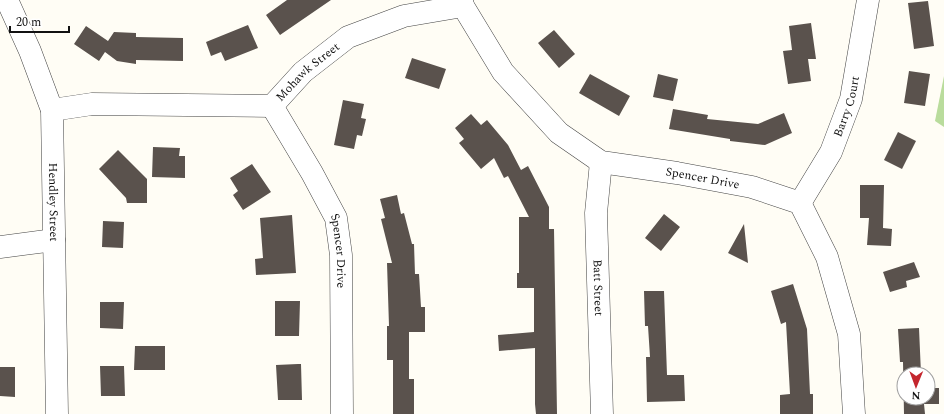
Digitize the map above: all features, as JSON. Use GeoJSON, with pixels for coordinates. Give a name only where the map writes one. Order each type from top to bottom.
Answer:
{"type":"FeatureCollection","features":[{"type":"Feature","properties":{"kind":"street","name":"Hendley Street"},"geometry":{"type":"LineString","coordinates":[[7,0],[30,51],[52,110],[57,414]]}},
{"type":"Feature","properties":{"kind":"street","name":"Barry Court"},"geometry":{"type":"LineString","coordinates":[[800,203],[831,152],[851,99],[868,0]]}},
{"type":"Feature","properties":{"kind":"street","name":"Mohawk Street"},"geometry":{"type":"LineString","coordinates":[[52,110],[92,104],[272,106],[303,72],[348,37],[404,16],[463,3]]}},
{"type":"Feature","properties":{"kind":"street","name":"Spencer Drive"},"geometry":{"type":"LineString","coordinates":[[463,3],[503,72],[559,133],[601,162],[677,173],[752,187],[800,203]]}},
{"type":"Feature","properties":{"kind":"street","name":"Spencer Drive"},"geometry":{"type":"LineString","coordinates":[[272,106],[312,173],[336,218],[341,255],[342,414]]}},
{"type":"Feature","properties":{"kind":"street","name":"Batt Street"},"geometry":{"type":"LineString","coordinates":[[601,162],[596,213],[602,414]]}},
{"type":"Feature","properties":{"kind":"street"},"geometry":{"type":"LineString","coordinates":[[800,203],[827,257],[849,334],[854,414]]}},
{"type":"Feature","properties":{"kind":"street"},"geometry":{"type":"LineString","coordinates":[[0,247],[54,240]]}},
{"type":"Feature","properties":{"kind":"green space"},"geometry":{"type":"Polygon","coordinates":[[[944,76],[944,127],[935,121],[944,76]]]}},
{"type":"Feature","properties":{"kind":"building"},"geometry":{"type":"Polygon","coordinates":[[[287,0],[331,0],[280,35],[266,15],[287,0]]]}},
{"type":"Feature","properties":{"kind":"building"},"geometry":{"type":"Polygon","coordinates":[[[928,1],[934,46],[914,49],[908,3],[928,1]]]}},
{"type":"Feature","properties":{"kind":"building"},"geometry":{"type":"Polygon","coordinates":[[[811,23],[816,59],[808,59],[811,81],[788,84],[783,51],[792,50],[789,26],[811,23]]]}},
{"type":"Feature","properties":{"kind":"building"},"geometry":{"type":"Polygon","coordinates":[[[248,25],[258,48],[225,61],[221,52],[211,56],[206,42],[248,25]]]}},
{"type":"Feature","properties":{"kind":"building"},"geometry":{"type":"Polygon","coordinates":[[[86,26],[108,41],[114,32],[136,33],[136,37],[183,38],[183,61],[136,60],[136,64],[117,61],[105,52],[99,61],[74,44],[86,26]]]}},
{"type":"Feature","properties":{"kind":"building"},"geometry":{"type":"Polygon","coordinates":[[[554,30],[575,54],[559,68],[538,43],[554,30]]]}},
{"type":"Feature","properties":{"kind":"building"},"geometry":{"type":"Polygon","coordinates":[[[412,58],[446,69],[439,89],[405,78],[412,58]]]}},
{"type":"Feature","properties":{"kind":"building"},"geometry":{"type":"Polygon","coordinates":[[[909,71],[930,74],[925,106],[904,103],[909,71]]]}},
{"type":"Feature","properties":{"kind":"building"},"geometry":{"type":"Polygon","coordinates":[[[590,74],[630,96],[619,116],[579,93],[590,74]]]}},
{"type":"Feature","properties":{"kind":"building"},"geometry":{"type":"Polygon","coordinates":[[[658,74],[678,79],[673,101],[653,97],[658,74]]]}},
{"type":"Feature","properties":{"kind":"building"},"geometry":{"type":"Polygon","coordinates":[[[343,100],[364,104],[361,118],[366,119],[362,136],[357,135],[354,149],[334,145],[343,100]]]}},
{"type":"Feature","properties":{"kind":"building"},"geometry":{"type":"Polygon","coordinates":[[[673,109],[708,115],[707,119],[758,124],[784,113],[792,133],[765,145],[730,141],[730,139],[669,129],[673,109]]]}},
{"type":"Feature","properties":{"kind":"building"},"geometry":{"type":"Polygon","coordinates":[[[471,114],[481,125],[487,120],[508,145],[521,170],[528,166],[549,207],[549,229],[554,229],[557,414],[536,414],[535,348],[499,351],[498,335],[534,332],[534,288],[517,288],[517,273],[519,273],[519,217],[529,217],[508,176],[504,178],[494,158],[481,169],[459,143],[464,139],[455,128],[471,114]]]}},
{"type":"Feature","properties":{"kind":"building"},"geometry":{"type":"Polygon","coordinates":[[[898,132],[916,141],[902,169],[884,160],[898,132]]]}},
{"type":"Feature","properties":{"kind":"building"},"geometry":{"type":"Polygon","coordinates":[[[153,147],[180,148],[179,156],[185,156],[185,178],[152,177],[153,147]]]}},
{"type":"Feature","properties":{"kind":"building"},"geometry":{"type":"Polygon","coordinates":[[[118,150],[147,179],[147,203],[127,203],[126,198],[99,169],[118,150]]]}},
{"type":"Feature","properties":{"kind":"building"},"geometry":{"type":"Polygon","coordinates":[[[252,164],[271,192],[243,210],[233,195],[238,191],[230,178],[252,164]]]}},
{"type":"Feature","properties":{"kind":"building"},"geometry":{"type":"Polygon","coordinates":[[[860,185],[884,185],[883,228],[892,229],[891,246],[867,245],[869,218],[860,218],[860,185]]]}},
{"type":"Feature","properties":{"kind":"building"},"geometry":{"type":"Polygon","coordinates":[[[397,195],[401,214],[404,213],[412,244],[414,244],[415,274],[419,274],[421,307],[425,307],[425,332],[409,332],[409,379],[414,379],[414,414],[393,414],[393,360],[387,360],[387,326],[389,326],[387,263],[392,263],[381,219],[385,218],[380,199],[397,195]]]}},
{"type":"Feature","properties":{"kind":"building"},"geometry":{"type":"Polygon","coordinates":[[[664,214],[680,227],[661,251],[645,238],[664,214]]]}},
{"type":"Feature","properties":{"kind":"building"},"geometry":{"type":"Polygon","coordinates":[[[292,215],[296,273],[256,275],[255,259],[263,258],[260,218],[292,215]]]}},
{"type":"Feature","properties":{"kind":"building"},"geometry":{"type":"Polygon","coordinates":[[[103,221],[124,222],[123,248],[102,247],[103,221]]]}},
{"type":"Feature","properties":{"kind":"building"},"geometry":{"type":"Polygon","coordinates":[[[744,224],[748,263],[728,253],[744,224]]]}},
{"type":"Feature","properties":{"kind":"building"},"geometry":{"type":"Polygon","coordinates":[[[914,262],[920,277],[906,281],[907,287],[890,292],[883,272],[914,262]]]}},
{"type":"Feature","properties":{"kind":"building"},"geometry":{"type":"Polygon","coordinates":[[[793,284],[807,329],[810,394],[813,394],[813,414],[780,414],[780,395],[790,394],[786,322],[781,324],[771,291],[793,284]]]}},
{"type":"Feature","properties":{"kind":"building"},"geometry":{"type":"Polygon","coordinates":[[[644,291],[664,291],[667,375],[684,375],[685,401],[647,402],[646,357],[650,357],[648,326],[645,326],[644,291]]]}},
{"type":"Feature","properties":{"kind":"building"},"geometry":{"type":"Polygon","coordinates":[[[275,301],[300,301],[299,336],[275,336],[275,301]]]}},
{"type":"Feature","properties":{"kind":"building"},"geometry":{"type":"Polygon","coordinates":[[[100,302],[124,302],[123,329],[100,328],[100,302]]]}},
{"type":"Feature","properties":{"kind":"building"},"geometry":{"type":"Polygon","coordinates":[[[919,328],[921,366],[903,366],[903,362],[900,362],[898,329],[919,328]]]}},
{"type":"Feature","properties":{"kind":"building"},"geometry":{"type":"Polygon","coordinates":[[[135,346],[165,346],[165,370],[134,370],[135,346]]]}},
{"type":"Feature","properties":{"kind":"building"},"geometry":{"type":"Polygon","coordinates":[[[301,364],[302,400],[278,400],[276,365],[301,364]]]}},
{"type":"Feature","properties":{"kind":"building"},"geometry":{"type":"Polygon","coordinates":[[[100,366],[124,366],[125,396],[101,396],[100,366]]]}},
{"type":"Feature","properties":{"kind":"building"},"geometry":{"type":"Polygon","coordinates":[[[0,367],[15,367],[15,397],[0,396],[0,367]]]}},
{"type":"Feature","properties":{"kind":"building"},"geometry":{"type":"Polygon","coordinates":[[[936,388],[939,388],[939,404],[936,404],[936,388]]]}},
{"type":"Feature","properties":{"kind":"building"},"geometry":{"type":"Polygon","coordinates":[[[904,406],[924,406],[925,414],[904,414],[904,406]]]}}]}
